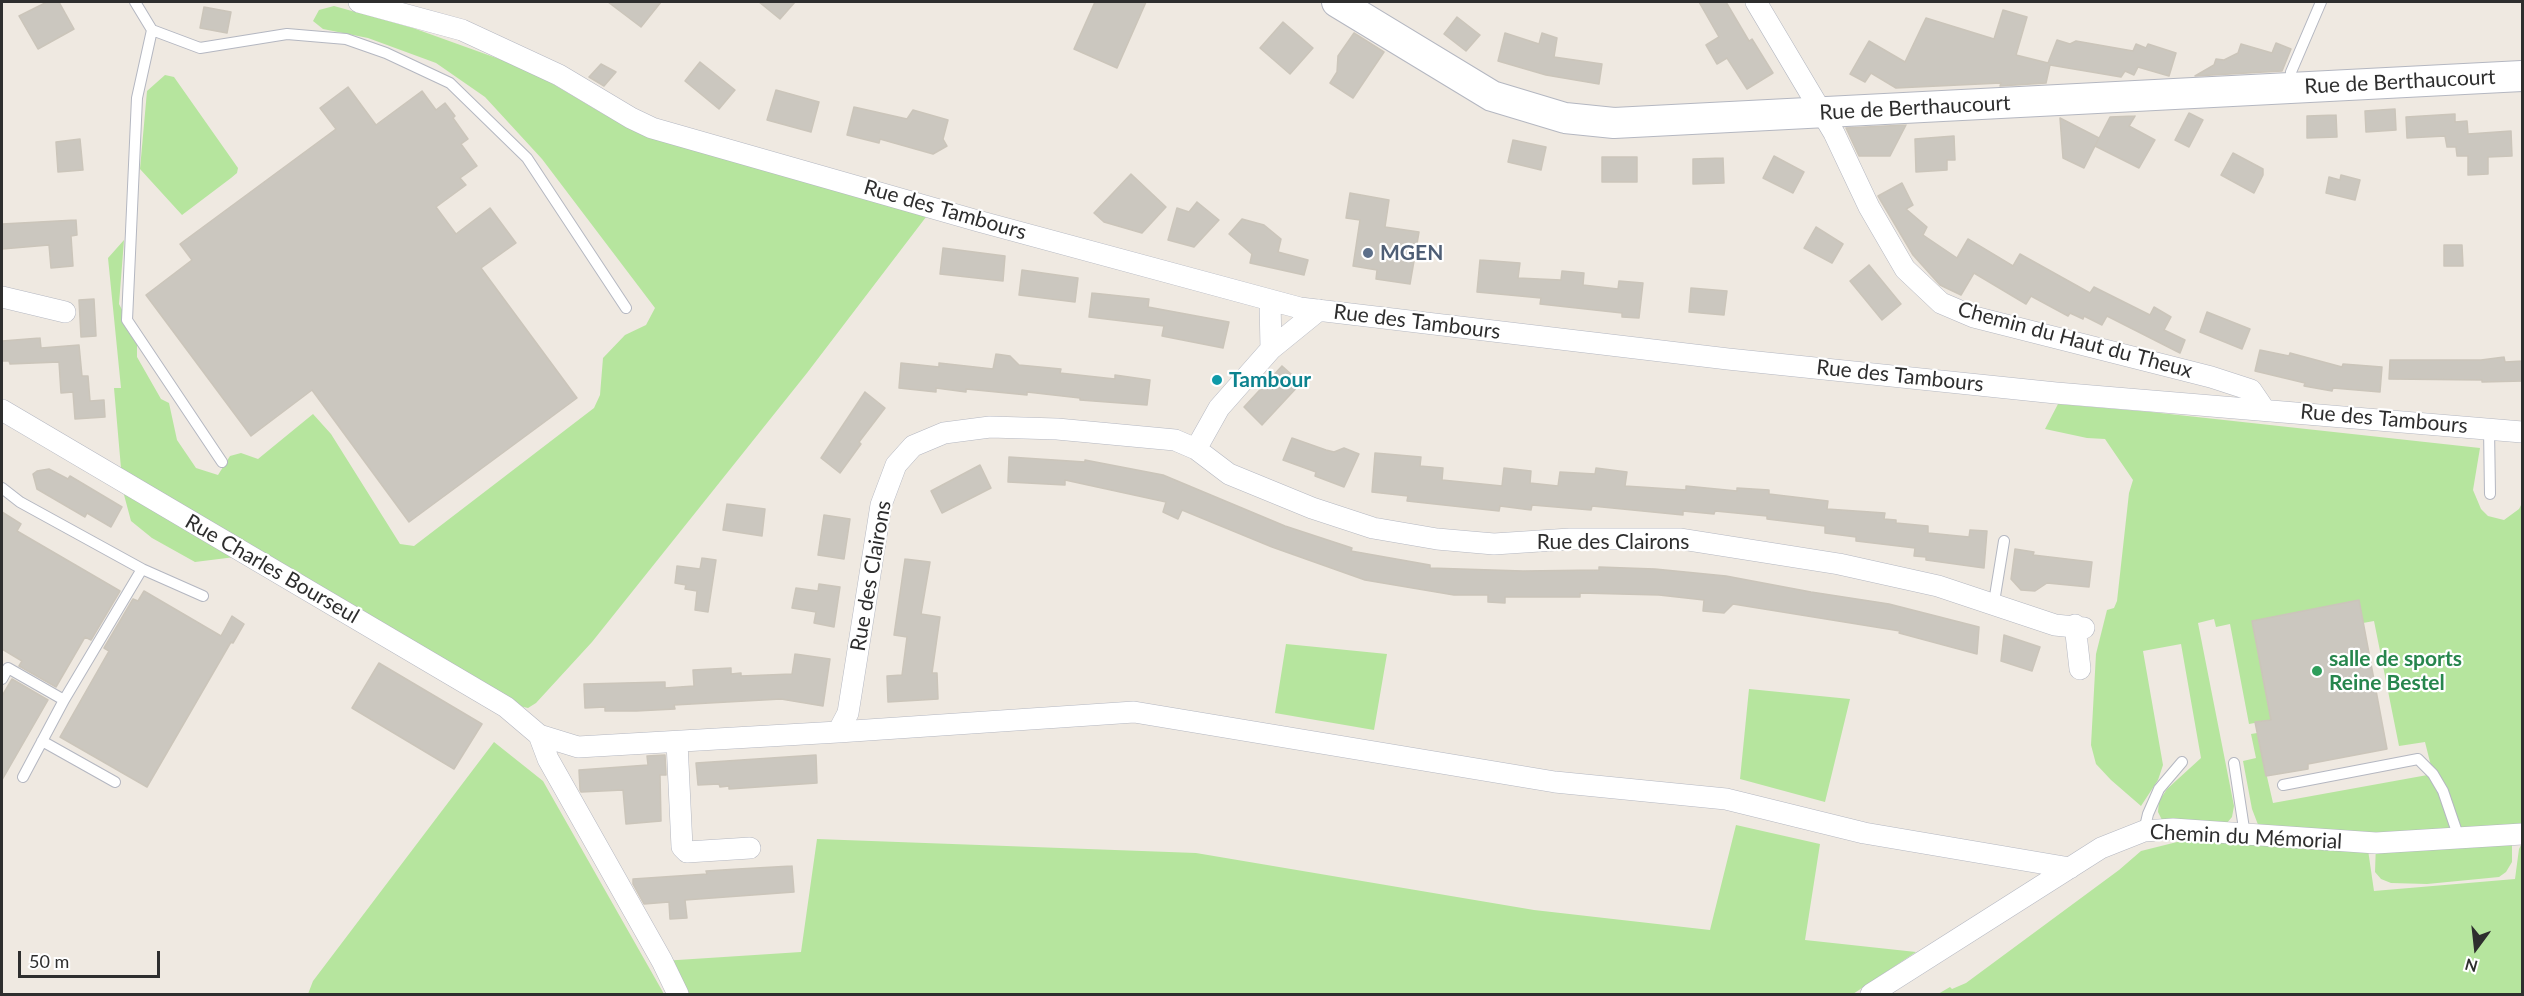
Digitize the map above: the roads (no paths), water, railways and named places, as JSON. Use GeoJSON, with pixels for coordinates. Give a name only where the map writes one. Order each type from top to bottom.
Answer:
{"type":"FeatureCollection","features":[{"type":"Feature","properties":{"kind":"main road","name":"Rue de Berthaucourt"},"geometry":{"type":"LineString","coordinates":[[1337,2],[1492,96],[1564,118],[1614,123],[2523,76]]}},
{"type":"Feature","properties":{"kind":"street","name":"Rue des Tambours"},"geometry":{"type":"LineString","coordinates":[[359,2],[462,30],[559,75],[652,128],[978,221],[1300,308],[1728,359],[2056,393],[2523,432]]}},
{"type":"Feature","properties":{"kind":"street","name":"Chemin du Haut du Theux"},"geometry":{"type":"LineString","coordinates":[[1756,2],[1834,134],[1869,207],[1905,269],[1941,303],[1974,317],[2211,377],[2251,390],[2264,410]]}},
{"type":"Feature","properties":{"kind":"street"},"geometry":{"type":"LineString","coordinates":[[2,297],[65,312]]}},
{"type":"Feature","properties":{"kind":"street"},"geometry":{"type":"LineString","coordinates":[[1270,300],[1271,349]]}},
{"type":"Feature","properties":{"kind":"street"},"geometry":{"type":"LineString","coordinates":[[1196,449],[1219,408],[1271,349],[1319,310]]}},
{"type":"Feature","properties":{"kind":"street","name":"Rue Charles Bourseul"},"geometry":{"type":"LineString","coordinates":[[2,410],[506,707],[539,735]]}},
{"type":"Feature","properties":{"kind":"street","name":"Rue des Clairons"},"geometry":{"type":"LineString","coordinates":[[838,732],[848,713],[881,505],[896,465],[913,446],[944,433],[990,427],[1057,429],[1174,440],[1196,449],[1229,474],[1312,508],[1373,528],[1437,539],[1494,544],[1570,539],[1681,539],[1839,564],[1938,586],[1994,602],[2055,625],[2080,626],[2080,669]]}},
{"type":"Feature","properties":{"kind":"street"},"geometry":{"type":"LineString","coordinates":[[539,735],[578,747],[1134,712],[1555,782],[1726,799],[1864,833],[2070,868]]}},
{"type":"Feature","properties":{"kind":"street"},"geometry":{"type":"LineString","coordinates":[[539,735],[548,759],[678,994]]}},
{"type":"Feature","properties":{"kind":"street"},"geometry":{"type":"LineString","coordinates":[[677,742],[682,847],[687,852],[750,848]]}},
{"type":"Feature","properties":{"kind":"street","name":"Chemin du Mémorial"},"geometry":{"type":"LineString","coordinates":[[1871,994],[2101,848],[2144,831],[2173,830],[2376,843],[2523,834]]}},
{"type":"Feature","properties":{"kind":"lane"},"geometry":{"type":"LineString","coordinates":[[135,2],[152,30],[200,48],[287,34],[346,39],[450,83],[527,158],[626,308]]}},
{"type":"Feature","properties":{"kind":"lane"},"geometry":{"type":"LineString","coordinates":[[2289,88],[2291,72],[2321,2]]}},
{"type":"Feature","properties":{"kind":"lane"},"geometry":{"type":"LineString","coordinates":[[152,30],[137,99],[127,321],[222,462]]}},
{"type":"Feature","properties":{"kind":"lane"},"geometry":{"type":"LineString","coordinates":[[2489,428],[2490,494]]}},
{"type":"Feature","properties":{"kind":"lane"},"geometry":{"type":"LineString","coordinates":[[2,488],[30,508],[142,569],[203,596]]}},
{"type":"Feature","properties":{"kind":"lane"},"geometry":{"type":"LineString","coordinates":[[1994,602],[2004,541]]}},
{"type":"Feature","properties":{"kind":"lane"},"geometry":{"type":"LineString","coordinates":[[23,777],[64,700],[142,569]]}},
{"type":"Feature","properties":{"kind":"lane"},"geometry":{"type":"LineString","coordinates":[[2,679],[8,668],[64,700]]}},
{"type":"Feature","properties":{"kind":"lane"},"geometry":{"type":"LineString","coordinates":[[42,741],[116,782]]}},
{"type":"Feature","properties":{"kind":"lane"},"geometry":{"type":"LineString","coordinates":[[2283,785],[2418,759],[2433,774],[2443,791],[2459,838]]}},
{"type":"Feature","properties":{"kind":"lane"},"geometry":{"type":"LineString","coordinates":[[2144,831],[2148,814],[2159,789],[2182,762]]}},
{"type":"Feature","properties":{"kind":"lane"},"geometry":{"type":"LineString","coordinates":[[2234,763],[2245,834]]}},
{"type":"Feature","properties":{"kind":"place","name":"MGEN"},"geometry":{"type":"Point","coordinates":[1368,253]}},
{"type":"Feature","properties":{"kind":"place","name":"Tambour"},"geometry":{"type":"Point","coordinates":[1217,380]}},
{"type":"Feature","properties":{"kind":"place","name":"salle de sports Reine Bestel"},"geometry":{"type":"Point","coordinates":[2317,671]}}]}
